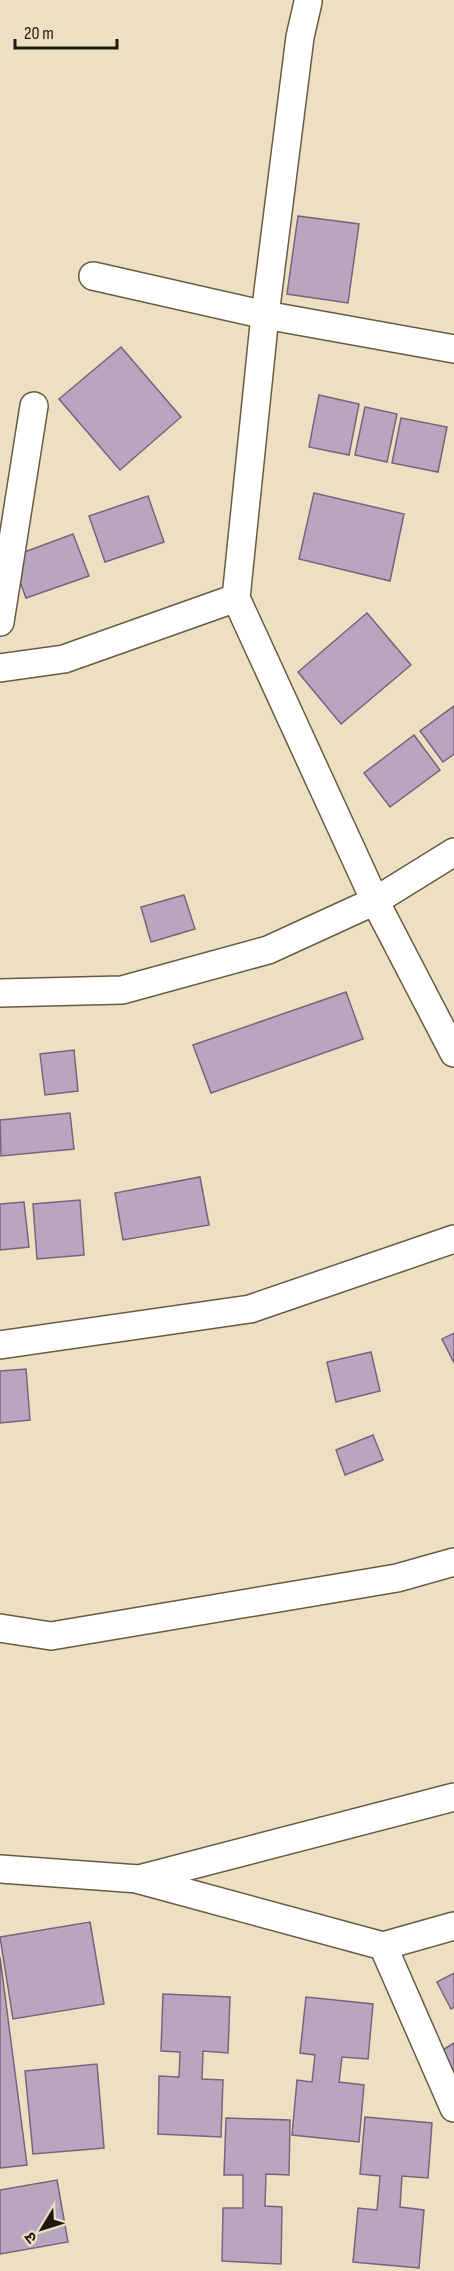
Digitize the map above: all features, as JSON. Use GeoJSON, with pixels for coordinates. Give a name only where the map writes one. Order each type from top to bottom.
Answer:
{"type":"FeatureCollection","features":[{"type":"Feature","properties":{"kind":"street"},"geometry":{"type":"LineString","coordinates":[[308,2],[300,37],[265,315],[236,598],[375,901],[454,1053]]}},
{"type":"Feature","properties":{"kind":"street"},"geometry":{"type":"LineString","coordinates":[[93,276],[265,315],[454,349]]}},
{"type":"Feature","properties":{"kind":"street"},"geometry":{"type":"LineString","coordinates":[[0,622],[34,406]]}},
{"type":"Feature","properties":{"kind":"street"},"geometry":{"type":"LineString","coordinates":[[0,668],[64,659],[236,598]]}},
{"type":"Feature","properties":{"kind":"street"},"geometry":{"type":"LineString","coordinates":[[0,993],[122,990],[268,950],[375,901],[454,852]]}},
{"type":"Feature","properties":{"kind":"street"},"geometry":{"type":"LineString","coordinates":[[0,1345],[250,1309],[454,1239]]}},
{"type":"Feature","properties":{"kind":"street"},"geometry":{"type":"LineString","coordinates":[[0,1628],[51,1636],[397,1578],[454,1562]]}},
{"type":"Feature","properties":{"kind":"street"},"geometry":{"type":"LineString","coordinates":[[139,1879],[454,1797]]}},
{"type":"Feature","properties":{"kind":"street"},"geometry":{"type":"LineString","coordinates":[[0,1869],[139,1879],[383,1947],[454,1926]]}},
{"type":"Feature","properties":{"kind":"street"},"geometry":{"type":"LineString","coordinates":[[383,1947],[454,2108]]}},
{"type":"Feature","properties":{"kind":"building"},"geometry":{"type":"Polygon","coordinates":[[[298,216],[359,224],[348,303],[287,294],[298,216]]]}},
{"type":"Feature","properties":{"kind":"building"},"geometry":{"type":"Polygon","coordinates":[[[121,347],[181,417],[120,470],[59,399],[121,347]]]}},
{"type":"Feature","properties":{"kind":"building"},"geometry":{"type":"Polygon","coordinates":[[[319,395],[359,404],[349,455],[309,447],[319,395]]]}},
{"type":"Feature","properties":{"kind":"building"},"geometry":{"type":"Polygon","coordinates":[[[365,407],[397,414],[387,462],[355,455],[365,407]]]}},
{"type":"Feature","properties":{"kind":"building"},"geometry":{"type":"Polygon","coordinates":[[[401,418],[447,427],[438,472],[392,463],[401,418]]]}},
{"type":"Feature","properties":{"kind":"building"},"geometry":{"type":"Polygon","coordinates":[[[314,493],[404,514],[390,581],[299,559],[314,493]]]}},
{"type":"Feature","properties":{"kind":"building"},"geometry":{"type":"Polygon","coordinates":[[[148,496],[164,542],[105,562],[89,516],[148,496]]]}},
{"type":"Feature","properties":{"kind":"building"},"geometry":{"type":"Polygon","coordinates":[[[73,534],[89,576],[26,598],[11,557],[73,534]]]}},
{"type":"Feature","properties":{"kind":"building"},"geometry":{"type":"Polygon","coordinates":[[[367,613],[411,665],[341,724],[298,672],[367,613]]]}},
{"type":"Feature","properties":{"kind":"building"},"geometry":{"type":"Polygon","coordinates":[[[454,706],[454,754],[443,762],[420,731],[454,706]]]}},
{"type":"Feature","properties":{"kind":"building"},"geometry":{"type":"Polygon","coordinates":[[[414,735],[440,770],[390,807],[364,773],[414,735]]]}},
{"type":"Feature","properties":{"kind":"building"},"geometry":{"type":"Polygon","coordinates":[[[184,895],[195,929],[151,942],[141,907],[184,895]]]}},
{"type":"Feature","properties":{"kind":"building"},"geometry":{"type":"Polygon","coordinates":[[[346,992],[363,1039],[211,1093],[193,1045],[346,992]]]}},
{"type":"Feature","properties":{"kind":"building"},"geometry":{"type":"Polygon","coordinates":[[[74,1050],[78,1091],[45,1095],[40,1054],[74,1050]]]}},
{"type":"Feature","properties":{"kind":"building"},"geometry":{"type":"Polygon","coordinates":[[[70,1113],[74,1149],[1,1156],[0,1120],[70,1113]]]}},
{"type":"Feature","properties":{"kind":"building"},"geometry":{"type":"Polygon","coordinates":[[[200,1177],[209,1225],[123,1240],[115,1193],[200,1177]]]}},
{"type":"Feature","properties":{"kind":"building"},"geometry":{"type":"Polygon","coordinates":[[[80,1200],[84,1255],[37,1259],[33,1204],[80,1200]]]}},
{"type":"Feature","properties":{"kind":"building"},"geometry":{"type":"Polygon","coordinates":[[[24,1202],[29,1247],[0,1250],[0,1204],[24,1202]]]}},
{"type":"Feature","properties":{"kind":"building"},"geometry":{"type":"Polygon","coordinates":[[[454,1333],[454,1363],[442,1339],[454,1333]]]}},
{"type":"Feature","properties":{"kind":"building"},"geometry":{"type":"Polygon","coordinates":[[[371,1352],[380,1391],[336,1402],[327,1362],[371,1352]]]}},
{"type":"Feature","properties":{"kind":"building"},"geometry":{"type":"Polygon","coordinates":[[[26,1369],[30,1420],[0,1423],[0,1371],[26,1369]]]}},
{"type":"Feature","properties":{"kind":"building"},"geometry":{"type":"Polygon","coordinates":[[[373,1435],[383,1460],[345,1475],[336,1450],[373,1435]]]}},
{"type":"Feature","properties":{"kind":"building"},"geometry":{"type":"Polygon","coordinates":[[[90,1922],[104,2004],[13,2019],[0,1937],[90,1922]]]}},
{"type":"Feature","properties":{"kind":"building"},"geometry":{"type":"Polygon","coordinates":[[[0,1957],[27,2165],[0,2168],[0,1957]]]}},
{"type":"Feature","properties":{"kind":"building"},"geometry":{"type":"Polygon","coordinates":[[[454,1973],[454,2007],[451,2009],[437,1982],[454,1973]]]}},
{"type":"Feature","properties":{"kind":"building"},"geometry":{"type":"Polygon","coordinates":[[[163,1994],[230,1997],[228,2053],[203,2051],[202,2079],[223,2080],[221,2137],[158,2134],[159,2076],[179,2077],[180,2052],[161,2051],[163,1994]]]}},
{"type":"Feature","properties":{"kind":"building"},"geometry":{"type":"Polygon","coordinates":[[[306,1997],[373,2004],[368,2059],[342,2057],[339,2082],[364,2085],[359,2142],[292,2135],[297,2080],[312,2082],[315,2055],[300,2053],[306,1997]]]}},
{"type":"Feature","properties":{"kind":"building"},"geometry":{"type":"Polygon","coordinates":[[[454,2043],[454,2075],[441,2051],[454,2043]]]}},
{"type":"Feature","properties":{"kind":"building"},"geometry":{"type":"Polygon","coordinates":[[[97,2064],[104,2148],[33,2154],[25,2071],[97,2064]]]}},
{"type":"Feature","properties":{"kind":"building"},"geometry":{"type":"Polygon","coordinates":[[[365,2117],[432,2123],[428,2178],[402,2176],[400,2207],[424,2210],[419,2268],[353,2262],[358,2208],[377,2210],[380,2176],[360,2174],[365,2117]]]}},
{"type":"Feature","properties":{"kind":"building"},"geometry":{"type":"Polygon","coordinates":[[[226,2118],[290,2120],[289,2175],[266,2174],[265,2206],[282,2207],[281,2264],[222,2261],[223,2208],[243,2208],[243,2175],[224,2175],[226,2118]]]}},
{"type":"Feature","properties":{"kind":"building"},"geometry":{"type":"Polygon","coordinates":[[[57,2180],[68,2242],[0,2254],[0,2190],[57,2180]]]}}]}
